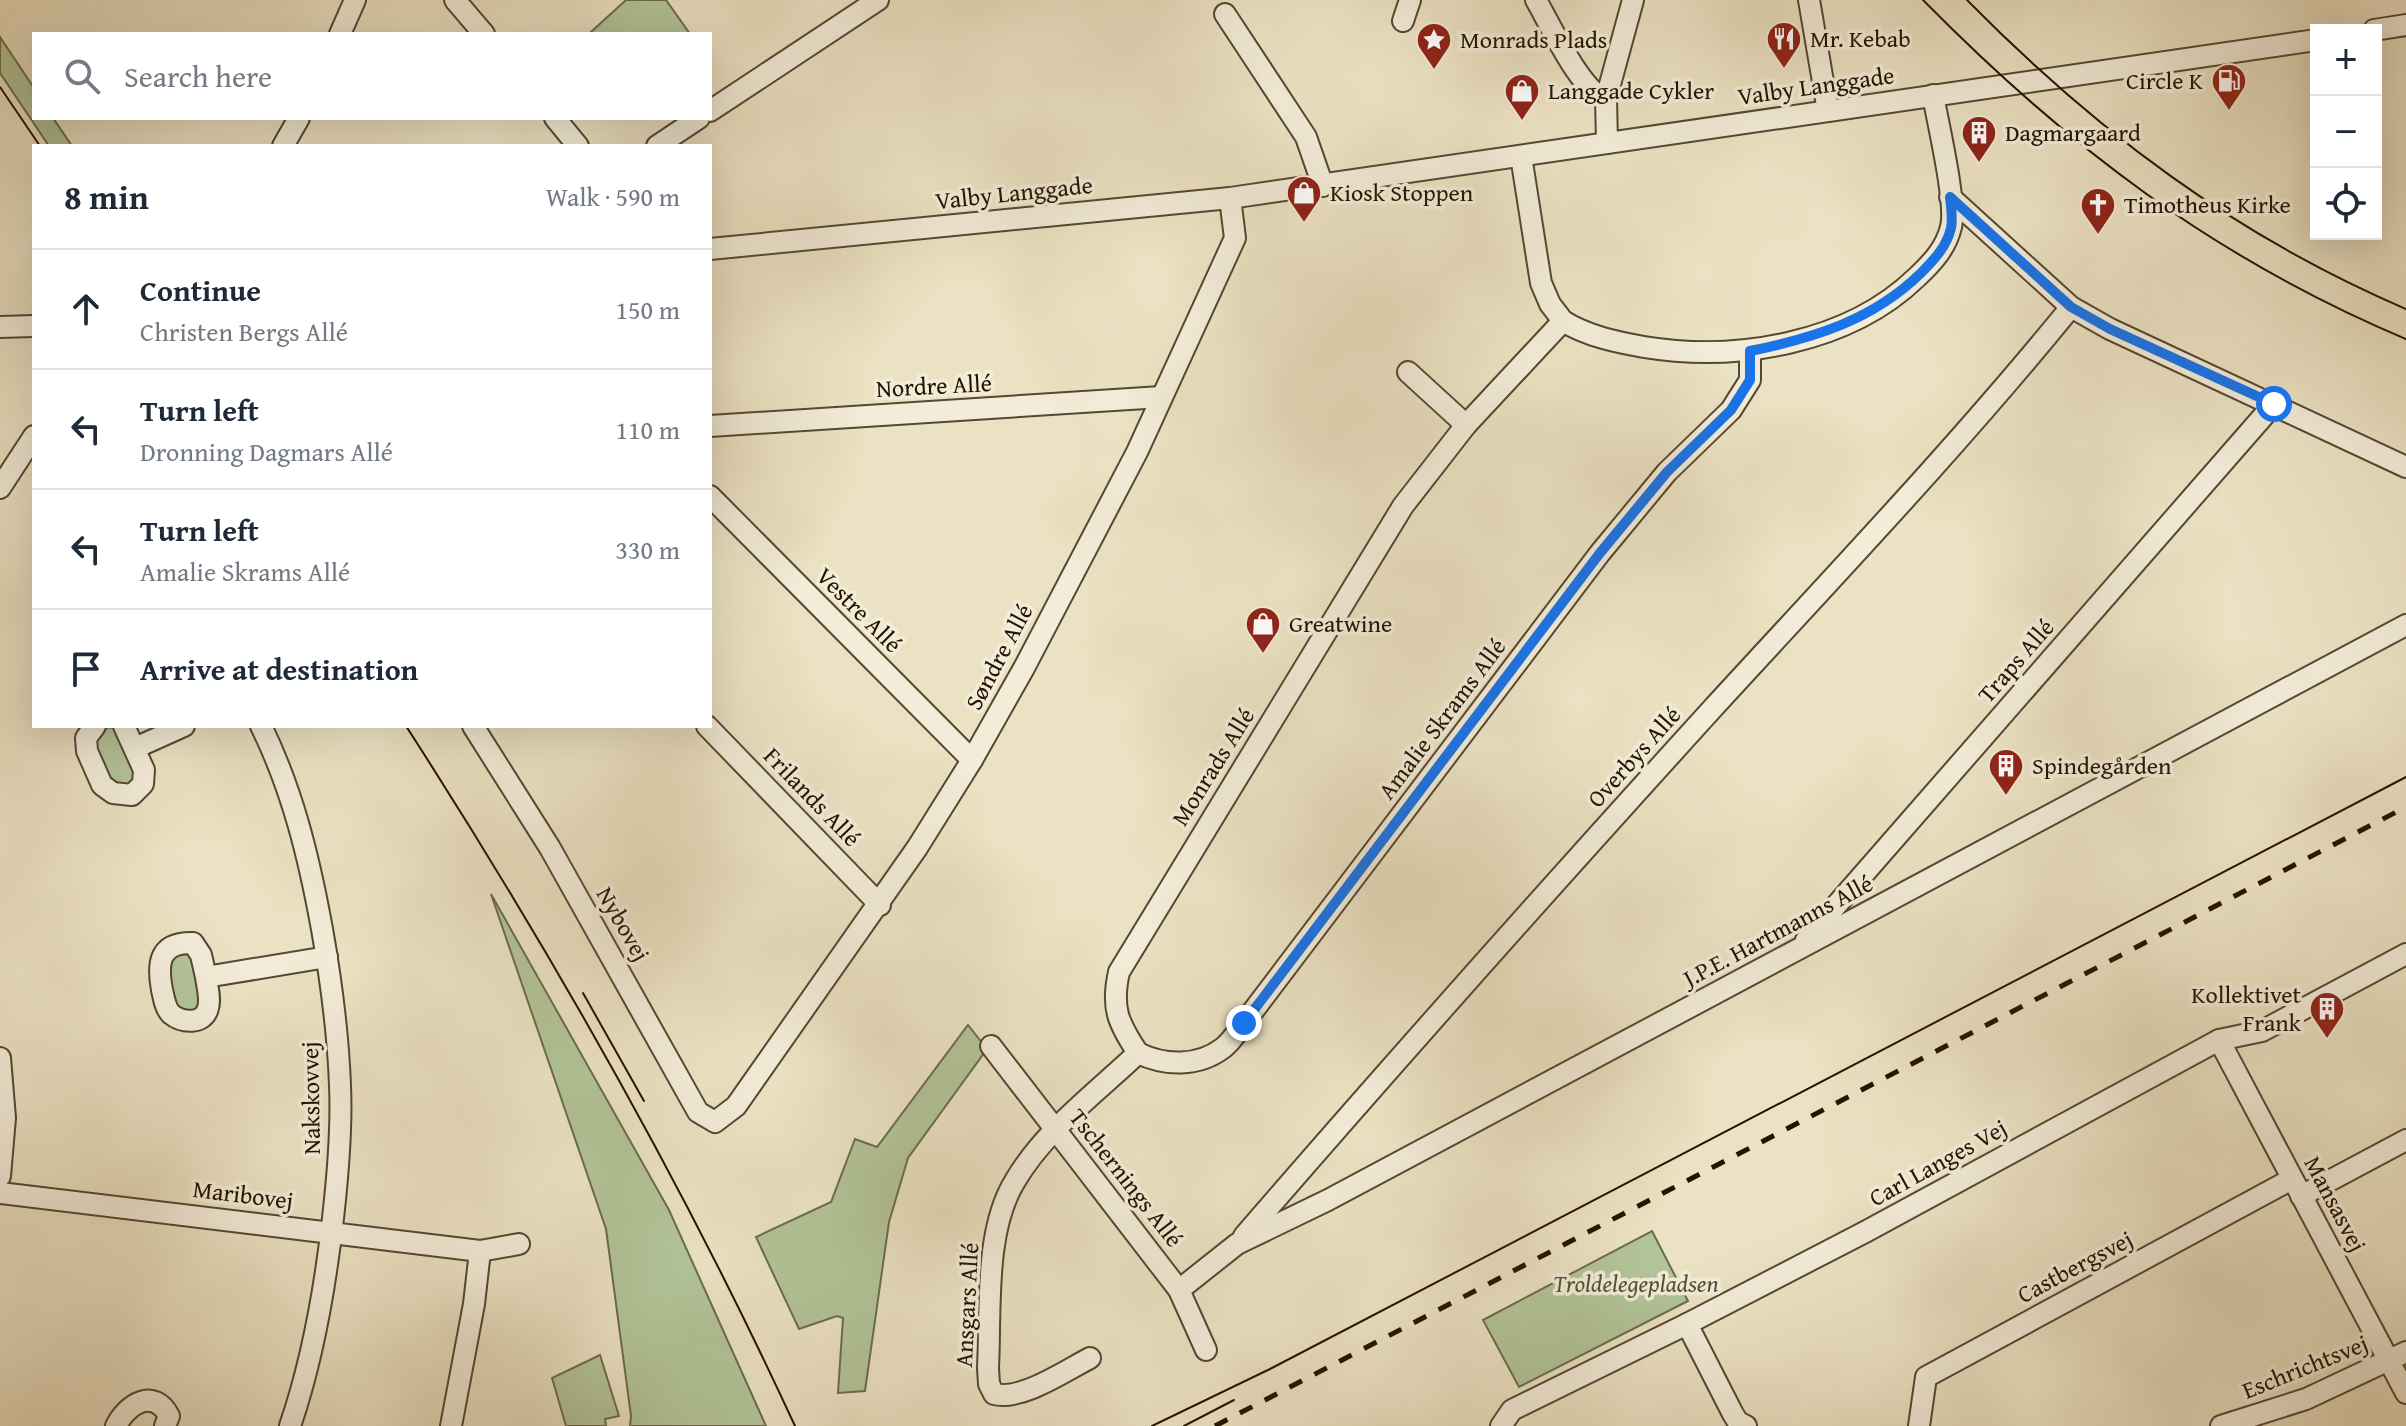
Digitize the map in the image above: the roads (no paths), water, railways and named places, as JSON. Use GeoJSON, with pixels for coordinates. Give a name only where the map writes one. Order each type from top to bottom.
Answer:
{"type":"FeatureCollection","features":[{"type":"Feature","properties":{"kind":"street"},"geometry":{"type":"LineString","coordinates":[[341,32],[355,0]]}},
{"type":"Feature","properties":{"kind":"street"},"geometry":{"type":"LineString","coordinates":[[455,0],[482,32]]}},
{"type":"Feature","properties":{"kind":"street"},"geometry":{"type":"LineString","coordinates":[[712,110],[878,0]]}},
{"type":"Feature","properties":{"kind":"street"},"geometry":{"type":"LineString","coordinates":[[1403,21],[1410,0]]}},
{"type":"Feature","properties":{"kind":"street"},"geometry":{"type":"LineString","coordinates":[[1536,0],[1580,75],[1597,97],[1606,99]]}},
{"type":"Feature","properties":{"kind":"street"},"geometry":{"type":"LineString","coordinates":[[1607,143],[1606,99],[1633,0]]}},
{"type":"Feature","properties":{"kind":"street"},"geometry":{"type":"LineString","coordinates":[[1809,0],[1828,111]]}},
{"type":"Feature","properties":{"kind":"street"},"geometry":{"type":"LineString","coordinates":[[1225,14],[1306,137],[1323,186]]}},
{"type":"Feature","properties":{"kind":"street"},"geometry":{"type":"LineString","coordinates":[[2382,29],[2406,25]]}},
{"type":"Feature","properties":{"kind":"street","name":"Valby Langgade"},"geometry":{"type":"LineString","coordinates":[[712,249],[1230,198],[1323,186],[2310,41]]}},
{"type":"Feature","properties":{"kind":"street"},"geometry":{"type":"LineString","coordinates":[[1521,156],[1541,283],[1550,304],[1563,321],[1577,330],[1619,343],[1660,350],[1750,351],[1785,344],[1862,316],[1898,296],[1938,257],[1952,226],[1933,95]]}},
{"type":"Feature","properties":{"kind":"street"},"geometry":{"type":"LineString","coordinates":[[284,144],[298,120]]}},
{"type":"Feature","properties":{"kind":"street"},"geometry":{"type":"LineString","coordinates":[[557,120],[576,144]]}},
{"type":"Feature","properties":{"kind":"street"},"geometry":{"type":"LineString","coordinates":[[660,144],[696,120]]}},
{"type":"Feature","properties":{"kind":"street"},"geometry":{"type":"LineString","coordinates":[[1950,197],[2071,307],[2110,329],[2406,467]]}},
{"type":"Feature","properties":{"kind":"street","name":"Søndre Allé"},"geometry":{"type":"LineString","coordinates":[[736,1106],[880,905],[972,760],[1130,465],[1235,238],[1230,198]]}},
{"type":"Feature","properties":{"kind":"street","name":"Overbys Allé"},"geometry":{"type":"LineString","coordinates":[[1237,1244],[1596,836],[1894,514],[2004,390],[2071,307]]}},
{"type":"Feature","properties":{"kind":"street"},"geometry":{"type":"LineString","coordinates":[[0,308],[16,327]]}},
{"type":"Feature","properties":{"kind":"street","name":"Monrads Allé"},"geometry":{"type":"LineString","coordinates":[[1138,1053],[1122,1029],[1115,1011],[1114,992],[1128,953],[1403,506],[1466,425],[1563,321]]}},
{"type":"Feature","properties":{"kind":"street","name":"Amalie Skrams Allé"},"geometry":{"type":"LineString","coordinates":[[1138,1053],[1159,1063],[1189,1063],[1222,1048],[1230,1040],[1600,553],[1667,472],[1731,410],[1750,380],[1750,351]]}},
{"type":"Feature","properties":{"kind":"street"},"geometry":{"type":"LineString","coordinates":[[1408,372],[1466,425]]}},
{"type":"Feature","properties":{"kind":"street","name":"Nordre Allé"},"geometry":{"type":"LineString","coordinates":[[712,426],[1161,397]]}},
{"type":"Feature","properties":{"kind":"street","name":"Traps Allé"},"geometry":{"type":"LineString","coordinates":[[1797,951],[2274,404]]}},
{"type":"Feature","properties":{"kind":"street"},"geometry":{"type":"LineString","coordinates":[[0,488],[32,439]]}},
{"type":"Feature","properties":{"kind":"street","name":"Vestre Allé"},"geometry":{"type":"LineString","coordinates":[[712,498],[972,760]]}},
{"type":"Feature","properties":{"kind":"street","name":"J.P.E. Hartmanns Allé"},"geometry":{"type":"LineString","coordinates":[[1179,1290],[1237,1244],[1328,1200],[2406,625]]}},
{"type":"Feature","properties":{"kind":"street"},"geometry":{"type":"LineString","coordinates":[[94,728],[86,738],[87,751],[102,785],[113,793],[132,795],[143,784],[144,770],[125,728]]}},
{"type":"Feature","properties":{"kind":"street"},"geometry":{"type":"LineString","coordinates":[[135,748],[180,728]]}},
{"type":"Feature","properties":{"kind":"street","name":"Nakskovvej"},"geometry":{"type":"LineString","coordinates":[[262,728],[276,757],[301,828],[327,957],[340,1086],[340,1152],[331,1232],[308,1373],[290,1426]]}},
{"type":"Feature","properties":{"kind":"street","name":"Nybovej"},"geometry":{"type":"LineString","coordinates":[[474,728],[550,848],[698,1112],[715,1122],[736,1106]]}},
{"type":"Feature","properties":{"kind":"street","name":"Frilands Allé"},"geometry":{"type":"LineString","coordinates":[[709,728],[880,905]]}},
{"type":"Feature","properties":{"kind":"street","name":"Carl Langes Vej"},"geometry":{"type":"LineString","coordinates":[[1501,1426],[1512,1410],[1865,1232],[2219,1040],[2262,1031],[2406,954]]}},
{"type":"Feature","properties":{"kind":"street"},"geometry":{"type":"LineString","coordinates":[[206,977],[327,957]]}},
{"type":"Feature","properties":{"kind":"street","name":"Mansasvej"},"geometry":{"type":"LineString","coordinates":[[2219,1040],[2297,1187],[2398,1357],[2406,1393]]}},
{"type":"Feature","properties":{"kind":"street","name":"Tschernings Allé"},"geometry":{"type":"LineString","coordinates":[[991,1046],[1179,1290],[1206,1350]]}},
{"type":"Feature","properties":{"kind":"street"},"geometry":{"type":"LineString","coordinates":[[1056,1130],[1138,1053]]}},
{"type":"Feature","properties":{"kind":"street"},"geometry":{"type":"LineString","coordinates":[[0,1058],[5,1118],[0,1176]]}},
{"type":"Feature","properties":{"kind":"street","name":"Ansgars Allé"},"geometry":{"type":"LineString","coordinates":[[1056,1130],[1013,1183],[1000,1216],[993,1250],[989,1384],[994,1394],[1003,1397],[1021,1392],[1090,1358]]}},
{"type":"Feature","properties":{"kind":"street"},"geometry":{"type":"LineString","coordinates":[[2297,1187],[2406,1140]]}},
{"type":"Feature","properties":{"kind":"street","name":"Castbergsvej"},"geometry":{"type":"LineString","coordinates":[[1919,1426],[1926,1377],[2297,1187]]}},
{"type":"Feature","properties":{"kind":"street","name":"Maribovej"},"geometry":{"type":"LineString","coordinates":[[0,1193],[480,1251],[519,1244]]}},
{"type":"Feature","properties":{"kind":"street"},"geometry":{"type":"LineString","coordinates":[[451,1426],[474,1304],[480,1251]]}},
{"type":"Feature","properties":{"kind":"street"},"geometry":{"type":"LineString","coordinates":[[1687,1324],[1733,1414],[1738,1422],[1746,1426]]}},
{"type":"Feature","properties":{"kind":"street","name":"Eschrichtsvej"},"geometry":{"type":"LineString","coordinates":[[2221,1426],[2306,1399],[2398,1357]]}},
{"type":"Feature","properties":{"kind":"street"},"geometry":{"type":"LineString","coordinates":[[116,1426],[123,1411],[135,1404],[153,1400],[163,1405],[169,1416],[165,1426]]}},
{"type":"Feature","properties":{"kind":"tram line"},"geometry":{"type":"LineString","coordinates":[[1923,0],[2033,104],[2147,194],[2270,273],[2406,339]]}},
{"type":"Feature","properties":{"kind":"tram line"},"geometry":{"type":"LineString","coordinates":[[1967,0],[2067,94],[2172,177],[2284,248],[2406,309]]}},
{"type":"Feature","properties":{"kind":"tram line"},"geometry":{"type":"LineString","coordinates":[[0,87],[39,144]]}},
{"type":"Feature","properties":{"kind":"tram line"},"geometry":{"type":"LineString","coordinates":[[407,728],[512,896],[613,1069],[707,1246],[795,1426]]}},
{"type":"Feature","properties":{"kind":"tram line"},"geometry":{"type":"LineString","coordinates":[[1152,1426],[1270,1369],[2406,777]]}},
{"type":"Feature","properties":{"kind":"tram line"},"geometry":{"type":"LineString","coordinates":[[583,993],[644,1101]]}},
{"type":"Feature","properties":{"kind":"tram line"},"geometry":{"type":"LineString","coordinates":[[1184,1426],[1234,1400]]}},
{"type":"Feature","properties":{"kind":"railway"},"geometry":{"type":"LineString","coordinates":[[1215,1426],[2406,807]]}},
{"type":"Feature","properties":{"kind":"place","name":"Mr. Kebab"},"geometry":{"type":"Point","coordinates":[1784,70]}},
{"type":"Feature","properties":{"kind":"place","name":"Monrads Plads"},"geometry":{"type":"Point","coordinates":[1434,71]}},
{"type":"Feature","properties":{"kind":"place","name":"Circle K"},"geometry":{"type":"Point","coordinates":[2229,112]}},
{"type":"Feature","properties":{"kind":"place","name":"Langgade Cykler"},"geometry":{"type":"Point","coordinates":[1522,122]}},
{"type":"Feature","properties":{"kind":"place","name":"Dagmargaard"},"geometry":{"type":"Point","coordinates":[1979,164]}},
{"type":"Feature","properties":{"kind":"place","name":"Kiosk Stoppen"},"geometry":{"type":"Point","coordinates":[1304,224]}},
{"type":"Feature","properties":{"kind":"place","name":"Timotheus Kirke"},"geometry":{"type":"Point","coordinates":[2098,236]}},
{"type":"Feature","properties":{"kind":"place","name":"Greatwine"},"geometry":{"type":"Point","coordinates":[1263,655]}},
{"type":"Feature","properties":{"kind":"place","name":"Spindegården"},"geometry":{"type":"Point","coordinates":[2006,797]}},
{"type":"Feature","properties":{"kind":"place","name":"Kollektivet Frank"},"geometry":{"type":"Point","coordinates":[2327,1040]}},
{"type":"Feature","properties":{"kind":"park label","name":"Troldelegepladsen"},"geometry":{"type":"Point","coordinates":[1636,1284]}}]}
